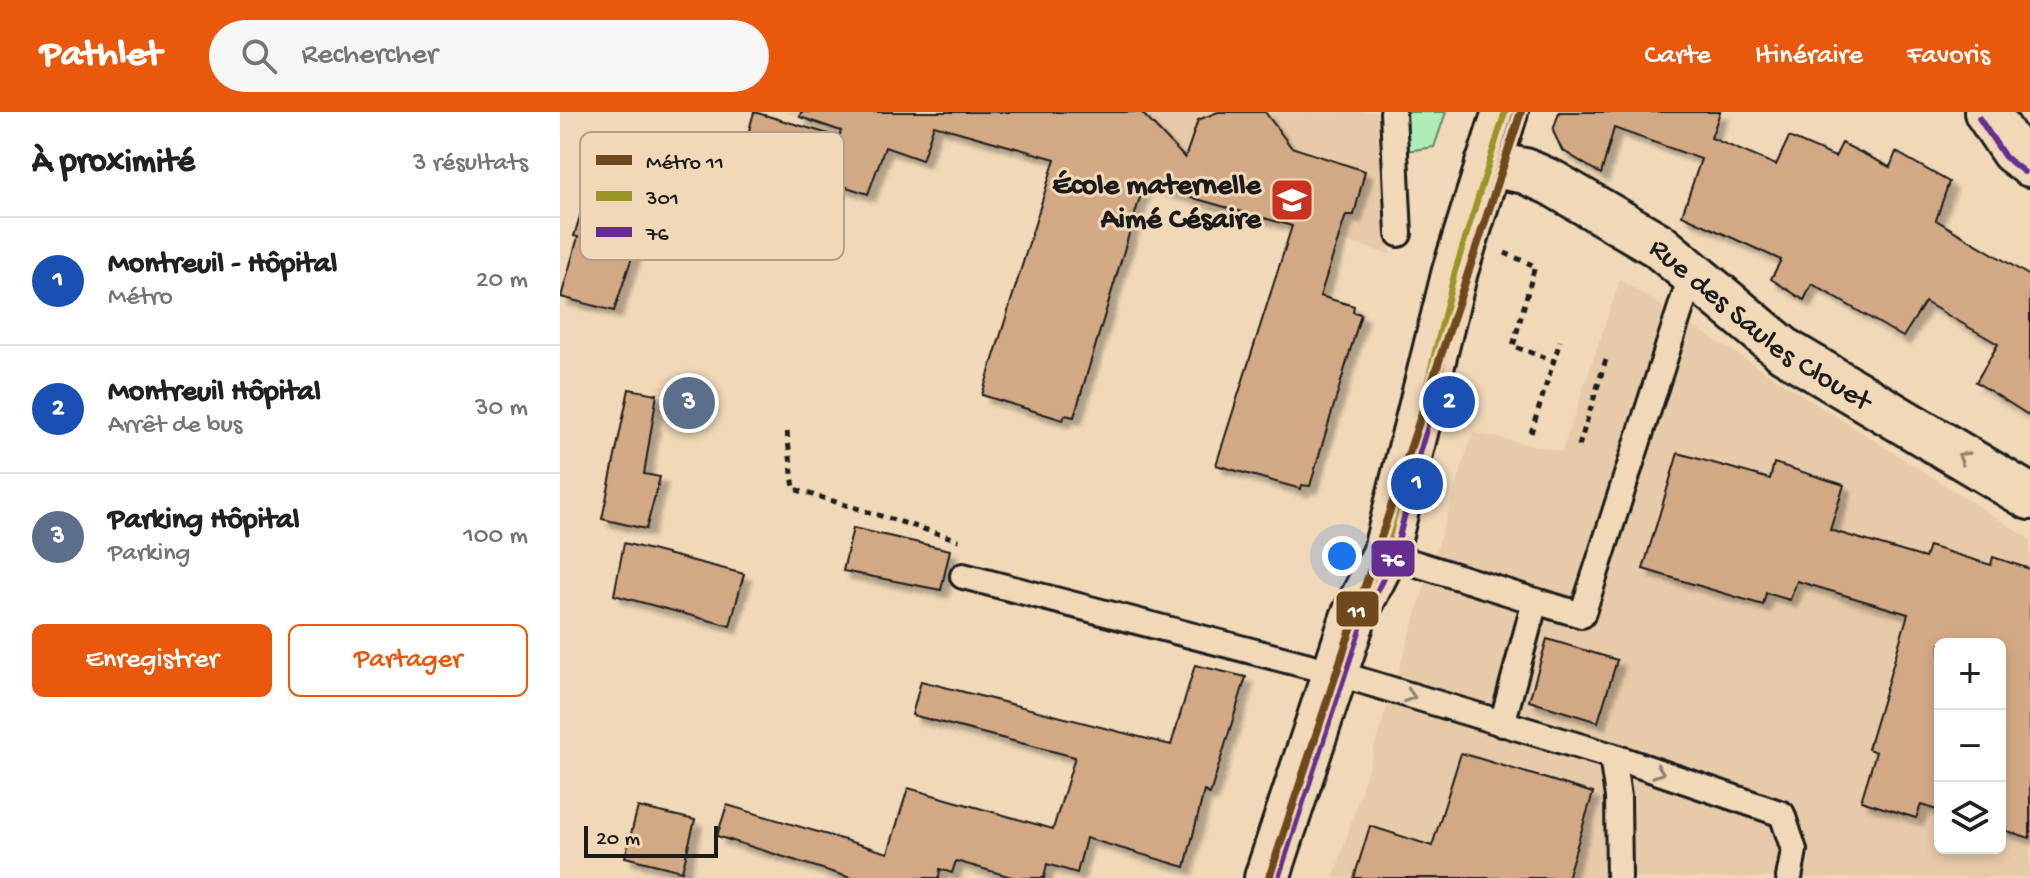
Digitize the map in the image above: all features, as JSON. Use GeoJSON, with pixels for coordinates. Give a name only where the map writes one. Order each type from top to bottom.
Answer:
{"type":"FeatureCollection","features":[{"type":"Feature","properties":{"kind":"main road"},"geometry":{"type":"LineString","coordinates":[[1267,878],[1353,618],[1385,554],[1455,271],[1505,112]]}},
{"type":"Feature","properties":{"kind":"main road"},"geometry":{"type":"LineString","coordinates":[[1987,112],[2013,151],[2030,164]]}},
{"type":"Feature","properties":{"kind":"main road","name":"Rue des Saules Clouet"},"geometry":{"type":"LineString","coordinates":[[1488,164],[1525,171],[1552,183],[1658,245],[1785,351],[2030,497]]}},
{"type":"Feature","properties":{"kind":"lane"},"geometry":{"type":"LineString","coordinates":[[1393,112],[1399,234]]}},
{"type":"Feature","properties":{"kind":"lane"},"geometry":{"type":"LineString","coordinates":[[1385,554],[1582,615],[1692,273]]}},
{"type":"Feature","properties":{"kind":"lane"},"geometry":{"type":"LineString","coordinates":[[963,576],[1336,673],[1612,756],[1782,814],[1794,850],[1789,878]]}},
{"type":"Feature","properties":{"kind":"lane"},"geometry":{"type":"LineString","coordinates":[[1502,724],[1535,601]]}},
{"type":"Feature","properties":{"kind":"lane"},"geometry":{"type":"LineString","coordinates":[[1612,756],[1618,797],[1619,878]]}},
{"type":"Feature","properties":{"kind":"path"},"geometry":{"type":"LineString","coordinates":[[1468,236],[1535,266],[1513,346],[1554,361]]}},
{"type":"Feature","properties":{"kind":"path"},"geometry":{"type":"LineString","coordinates":[[1531,433],[1560,341]]}},
{"type":"Feature","properties":{"kind":"path"},"geometry":{"type":"LineString","coordinates":[[1579,446],[1607,356]]}},
{"type":"Feature","properties":{"kind":"path"},"geometry":{"type":"LineString","coordinates":[[787,432],[794,489],[968,543],[963,576]]}},
{"type":"Feature","properties":{"kind":"shaded area","name":"École maternelle Aimé Césaire"},"geometry":{"type":"Polygon","coordinates":[[[785,112],[1377,112],[1390,254],[935,125],[922,160],[785,112]]]}},
{"type":"Feature","properties":{"kind":"shaded area"},"geometry":{"type":"Polygon","coordinates":[[[1620,280],[2030,539],[2030,878],[1334,878],[1473,432],[1562,452],[1620,280]]]}},
{"type":"Feature","properties":{"kind":"green space"},"geometry":{"type":"Polygon","coordinates":[[[1404,112],[1446,112],[1434,147],[1406,151],[1404,112]]]}},
{"type":"Feature","properties":{"kind":"building"},"geometry":{"type":"Polygon","coordinates":[[[754,112],[822,132],[749,132],[754,112]]]}},
{"type":"Feature","properties":{"kind":"building"},"geometry":{"type":"Polygon","coordinates":[[[801,112],[1141,112],[1185,158],[1198,120],[1218,112],[1265,112],[1291,147],[1365,171],[1354,215],[1346,215],[1320,296],[1354,306],[1353,312],[1361,314],[1310,486],[1302,485],[1301,489],[1216,465],[1292,226],[1144,184],[1074,417],[1065,415],[1063,420],[982,395],[1055,159],[934,125],[922,160],[885,147],[868,194],[844,186],[844,132],[800,117],[801,112]]]}},
{"type":"Feature","properties":{"kind":"building"},"geometry":{"type":"Polygon","coordinates":[[[1559,112],[1720,112],[1711,138],[1776,165],[1789,137],[1835,157],[1842,143],[1890,167],[1896,152],[1949,182],[1936,220],[2030,276],[2030,416],[1976,382],[1998,344],[1925,302],[1903,337],[1812,284],[1804,300],[1771,279],[1781,260],[1682,215],[1701,159],[1614,128],[1601,174],[1562,150],[1553,131],[1559,112]]]}},
{"type":"Feature","properties":{"kind":"building"},"geometry":{"type":"Polygon","coordinates":[[[580,216],[580,260],[631,260],[614,311],[561,297],[578,237],[574,236],[580,216]]]}},
{"type":"Feature","properties":{"kind":"building"},"geometry":{"type":"Polygon","coordinates":[[[629,389],[657,394],[644,474],[660,477],[646,529],[602,519],[629,389]]]}},
{"type":"Feature","properties":{"kind":"building"},"geometry":{"type":"Polygon","coordinates":[[[1678,453],[1770,479],[1774,463],[1844,485],[1830,530],[1925,558],[1929,546],[1991,565],[1993,557],[2030,569],[2030,838],[2006,831],[2006,638],[1934,638],[1934,809],[1921,805],[1916,818],[1861,801],[1876,752],[1868,749],[1908,614],[1797,581],[1790,600],[1766,593],[1763,605],[1643,569],[1678,453]]]}},
{"type":"Feature","properties":{"kind":"building"},"geometry":{"type":"Polygon","coordinates":[[[853,528],[950,550],[941,590],[843,571],[853,528]]]}},
{"type":"Feature","properties":{"kind":"building"},"geometry":{"type":"Polygon","coordinates":[[[624,543],[744,574],[730,626],[614,595],[624,543]]]}},
{"type":"Feature","properties":{"kind":"building"},"geometry":{"type":"Polygon","coordinates":[[[1547,639],[1617,660],[1598,722],[1529,701],[1547,639]]]}},
{"type":"Feature","properties":{"kind":"building"},"geometry":{"type":"Polygon","coordinates":[[[1195,665],[1246,677],[1210,794],[1204,791],[1185,867],[1086,838],[1077,873],[1047,864],[1044,878],[1015,878],[956,861],[952,873],[940,869],[939,878],[851,878],[717,836],[727,805],[888,853],[908,788],[1053,829],[1075,757],[912,715],[921,681],[1171,745],[1195,665]]]}},
{"type":"Feature","properties":{"kind":"building"},"geometry":{"type":"Polygon","coordinates":[[[1461,753],[1593,793],[1567,878],[1354,878],[1370,826],[1432,846],[1461,753]]]}},
{"type":"Feature","properties":{"kind":"building"},"geometry":{"type":"Polygon","coordinates":[[[638,807],[695,820],[682,871],[625,857],[638,807]]]}},
{"type":"Feature","properties":{"kind":"metro line","name":"11"},"geometry":{"type":"LineString","coordinates":[[1269,878],[1521,112]]}},
{"type":"Feature","properties":{"kind":"transit line","name":"301"},"geometry":{"type":"LineString","coordinates":[[1267,878],[1353,618],[1385,554],[1455,271],[1505,112]]}},
{"type":"Feature","properties":{"kind":"transit line","name":"76"},"geometry":{"type":"LineString","coordinates":[[1278,878],[1362,622],[1394,557],[1465,274],[1515,115]]}},
{"type":"Feature","properties":{"kind":"transit line","name":"76"},"geometry":{"type":"LineString","coordinates":[[1979,118],[2005,157],[2024,172]]}},
{"type":"Feature","properties":{"kind":"place","name":"École maternelle Aimé Césaire"},"geometry":{"type":"Point","coordinates":[1292,200]}},
{"type":"Feature","properties":{"kind":"place","name":"Montreuil Hôpital"},"geometry":{"type":"Point","coordinates":[1449,402]}},
{"type":"Feature","properties":{"kind":"place","name":"Parking Hôpital"},"geometry":{"type":"Point","coordinates":[689,403]}},
{"type":"Feature","properties":{"kind":"place","name":"Montreuil - Hôpital"},"geometry":{"type":"Point","coordinates":[1417,484]}}]}
